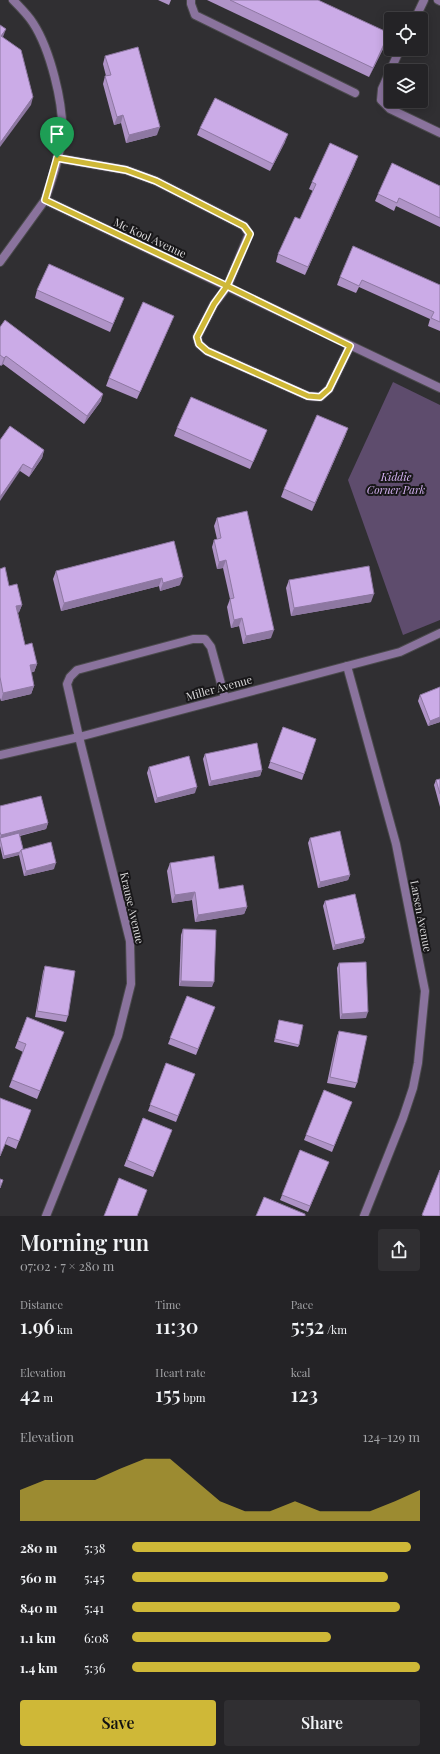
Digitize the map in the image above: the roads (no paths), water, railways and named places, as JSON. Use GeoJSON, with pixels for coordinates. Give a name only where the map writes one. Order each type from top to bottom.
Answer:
{"type":"FeatureCollection","features":[{"type":"Feature","properties":{"kind":"street"},"geometry":{"type":"LineString","coordinates":[[0,262],[45,200],[62,134],[61,106],[54,75],[45,47],[33,23],[13,0]]}},
{"type":"Feature","properties":{"kind":"street"},"geometry":{"type":"LineString","coordinates":[[191,0],[195,15],[355,93]]}},
{"type":"Feature","properties":{"kind":"street"},"geometry":{"type":"LineString","coordinates":[[418,12],[424,0]]}},
{"type":"Feature","properties":{"kind":"street"},"geometry":{"type":"LineString","coordinates":[[397,56],[382,89],[381,100],[390,109],[440,134]]}},
{"type":"Feature","properties":{"kind":"street"},"geometry":{"type":"LineString","coordinates":[[57,158],[126,170],[156,181],[244,226],[250,234],[227,286],[214,304],[197,337],[199,344],[207,351],[308,396],[320,397],[329,389],[350,346]]}},
{"type":"Feature","properties":{"kind":"street","name":"Mc Kool Avenue"},"geometry":{"type":"LineString","coordinates":[[45,200],[440,388]]}},
{"type":"Feature","properties":{"kind":"street","name":"Miller Avenue"},"geometry":{"type":"LineString","coordinates":[[0,755],[79,737],[400,652],[440,633]]}},
{"type":"Feature","properties":{"kind":"street","name":"Krause Avenue"},"geometry":{"type":"LineString","coordinates":[[46,1216],[118,1036],[131,984],[130,941],[67,684],[70,676],[77,670],[193,639],[205,639],[211,647],[225,698]]}},
{"type":"Feature","properties":{"kind":"street","name":"Larsen Avenue"},"geometry":{"type":"LineString","coordinates":[[347,666],[396,844],[425,991],[418,1063],[413,1088],[403,1118],[364,1216]]}},
{"type":"Feature","properties":{"kind":"park label","name":"Kiddie Corner Park"},"geometry":{"type":"Point","coordinates":[396,483]}}]}
